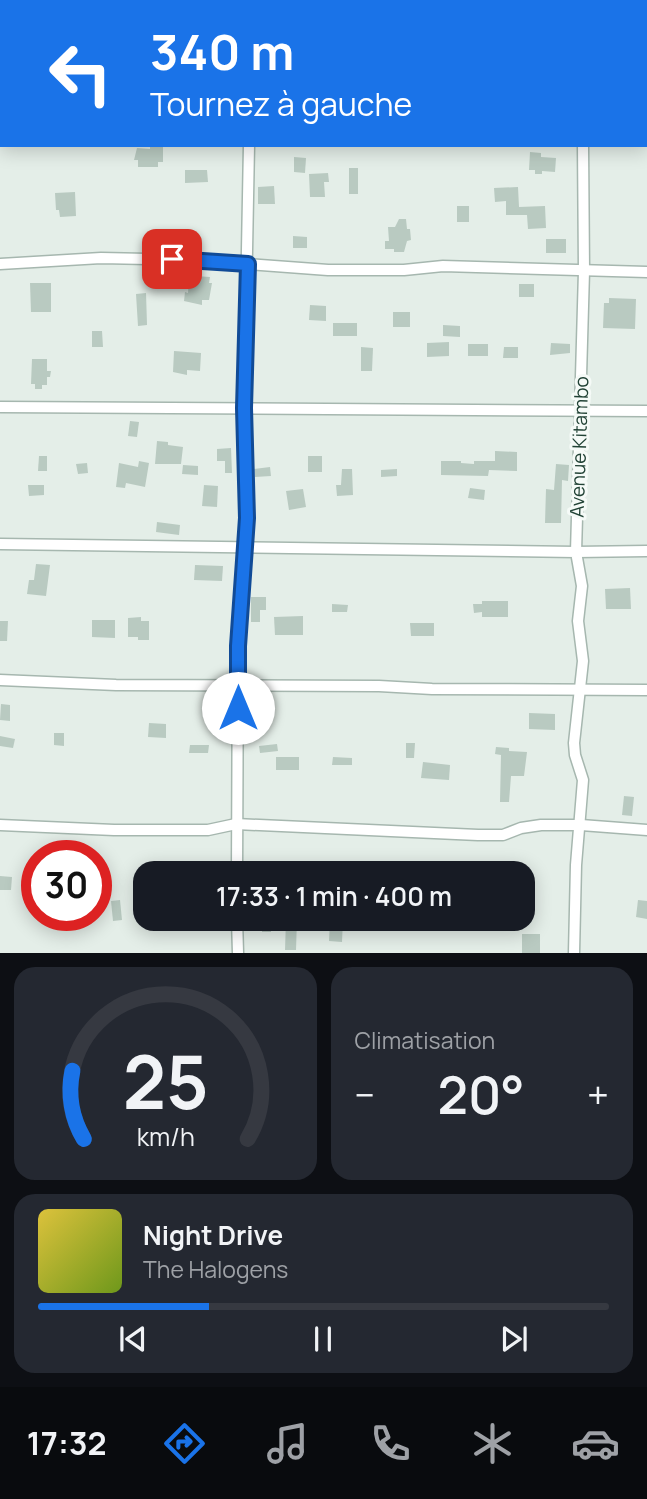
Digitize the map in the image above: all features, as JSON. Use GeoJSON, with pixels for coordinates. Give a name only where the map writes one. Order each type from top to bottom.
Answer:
{"type":"FeatureCollection","features":[{"type":"Feature","properties":{"kind":"street"},"geometry":{"type":"LineString","coordinates":[[237,861],[238,646],[247,518],[244,408],[249,147]]}},
{"type":"Feature","properties":{"kind":"street","name":"Avenue Kitambo"},"geometry":{"type":"LineString","coordinates":[[574,953],[576,865],[583,780],[574,743],[583,662],[578,621],[582,586],[576,552],[584,271],[583,147]]}},
{"type":"Feature","properties":{"kind":"street"},"geometry":{"type":"LineString","coordinates":[[0,264],[101,258],[328,270],[404,270],[443,266],[647,272]]}},
{"type":"Feature","properties":{"kind":"street"},"geometry":{"type":"LineString","coordinates":[[0,407],[647,411]]}},
{"type":"Feature","properties":{"kind":"street"},"geometry":{"type":"LineString","coordinates":[[0,544],[245,549],[647,551]]}},
{"type":"Feature","properties":{"kind":"street"},"geometry":{"type":"LineString","coordinates":[[0,680],[116,685],[647,690]]}},
{"type":"Feature","properties":{"kind":"street"},"geometry":{"type":"LineString","coordinates":[[0,825],[114,830],[208,830],[236,824],[478,835],[503,835],[530,826],[581,825],[647,830]]}},
{"type":"Feature","properties":{"kind":"street"},"geometry":{"type":"LineString","coordinates":[[237,931],[238,953]]}},
{"type":"Feature","properties":{"kind":"building"},"geometry":{"type":"Polygon","coordinates":[[[163,147],[163,162],[158,162],[158,167],[138,167],[138,160],[134,160],[137,148],[163,147]]]}},
{"type":"Feature","properties":{"kind":"building"},"geometry":{"type":"Polygon","coordinates":[[[530,152],[541,153],[541,157],[556,158],[555,172],[542,171],[542,174],[535,174],[535,170],[529,170],[530,152]]]}},
{"type":"Feature","properties":{"kind":"building"},"geometry":{"type":"Polygon","coordinates":[[[294,157],[306,158],[305,173],[294,172],[294,157]]]}},
{"type":"Feature","properties":{"kind":"building"},"geometry":{"type":"Polygon","coordinates":[[[349,168],[358,168],[358,194],[349,194],[349,168]]]}},
{"type":"Feature","properties":{"kind":"building"},"geometry":{"type":"Polygon","coordinates":[[[185,170],[207,170],[208,182],[185,183],[185,170]]]}},
{"type":"Feature","properties":{"kind":"building"},"geometry":{"type":"Polygon","coordinates":[[[328,173],[329,182],[324,182],[325,197],[310,197],[309,174],[328,173]]]}},
{"type":"Feature","properties":{"kind":"building"},"geometry":{"type":"Polygon","coordinates":[[[274,186],[275,204],[258,204],[258,187],[274,186]]]}},
{"type":"Feature","properties":{"kind":"building"},"geometry":{"type":"Polygon","coordinates":[[[518,187],[519,207],[545,206],[546,228],[528,229],[527,215],[506,215],[506,201],[495,202],[494,188],[518,187]]]}},
{"type":"Feature","properties":{"kind":"building"},"geometry":{"type":"Polygon","coordinates":[[[75,192],[76,216],[60,217],[59,210],[56,210],[55,193],[75,192]]]}},
{"type":"Feature","properties":{"kind":"building"},"geometry":{"type":"Polygon","coordinates":[[[457,206],[469,206],[469,222],[457,222],[457,206]]]}},
{"type":"Feature","properties":{"kind":"building"},"geometry":{"type":"Polygon","coordinates":[[[399,219],[406,219],[411,240],[407,241],[404,252],[394,252],[394,249],[385,249],[385,241],[389,241],[388,227],[395,227],[399,219]]]}},
{"type":"Feature","properties":{"kind":"building"},"geometry":{"type":"Polygon","coordinates":[[[293,236],[307,237],[307,248],[293,248],[293,236]]]}},
{"type":"Feature","properties":{"kind":"building"},"geometry":{"type":"Polygon","coordinates":[[[546,239],[566,239],[566,253],[546,253],[546,239]]]}},
{"type":"Feature","properties":{"kind":"building"},"geometry":{"type":"Polygon","coordinates":[[[195,276],[210,277],[209,283],[212,283],[209,300],[202,300],[202,305],[184,301],[185,292],[188,293],[189,279],[195,280],[195,276]]]}},
{"type":"Feature","properties":{"kind":"building"},"geometry":{"type":"Polygon","coordinates":[[[30,283],[51,283],[51,312],[31,312],[30,283]]]}},
{"type":"Feature","properties":{"kind":"building"},"geometry":{"type":"Polygon","coordinates":[[[519,284],[534,284],[534,297],[519,297],[519,284]]]}},
{"type":"Feature","properties":{"kind":"building"},"geometry":{"type":"Polygon","coordinates":[[[146,293],[147,325],[138,326],[136,294],[146,293]]]}},
{"type":"Feature","properties":{"kind":"building"},"geometry":{"type":"Polygon","coordinates":[[[609,298],[636,299],[635,329],[603,328],[604,303],[609,303],[609,298]]]}},
{"type":"Feature","properties":{"kind":"building"},"geometry":{"type":"Polygon","coordinates":[[[310,305],[326,306],[326,321],[309,320],[310,305]]]}},
{"type":"Feature","properties":{"kind":"building"},"geometry":{"type":"Polygon","coordinates":[[[393,312],[410,312],[410,327],[393,327],[393,312]]]}},
{"type":"Feature","properties":{"kind":"building"},"geometry":{"type":"Polygon","coordinates":[[[333,323],[357,323],[357,336],[333,336],[333,323]]]}},
{"type":"Feature","properties":{"kind":"building"},"geometry":{"type":"Polygon","coordinates":[[[443,325],[460,326],[460,337],[443,336],[443,325]]]}},
{"type":"Feature","properties":{"kind":"building"},"geometry":{"type":"Polygon","coordinates":[[[92,331],[102,331],[103,347],[92,347],[92,331]]]}},
{"type":"Feature","properties":{"kind":"building"},"geometry":{"type":"Polygon","coordinates":[[[449,342],[449,356],[427,357],[427,343],[449,342]]]}},
{"type":"Feature","properties":{"kind":"building"},"geometry":{"type":"Polygon","coordinates":[[[551,343],[570,344],[570,353],[550,355],[551,343]]]}},
{"type":"Feature","properties":{"kind":"building"},"geometry":{"type":"Polygon","coordinates":[[[468,344],[488,344],[488,356],[468,356],[468,344]]]}},
{"type":"Feature","properties":{"kind":"building"},"geometry":{"type":"Polygon","coordinates":[[[361,347],[373,348],[372,371],[361,371],[361,347]]]}},
{"type":"Feature","properties":{"kind":"building"},"geometry":{"type":"Polygon","coordinates":[[[504,347],[518,347],[518,358],[503,358],[504,347]]]}},
{"type":"Feature","properties":{"kind":"building"},"geometry":{"type":"Polygon","coordinates":[[[174,351],[201,353],[200,371],[187,370],[187,375],[173,372],[174,351]]]}},
{"type":"Feature","properties":{"kind":"building"},"geometry":{"type":"Polygon","coordinates":[[[32,359],[47,359],[47,371],[51,371],[50,377],[47,377],[47,385],[42,385],[42,389],[35,389],[35,384],[31,384],[32,359]]]}},
{"type":"Feature","properties":{"kind":"building"},"geometry":{"type":"Polygon","coordinates":[[[130,421],[139,422],[137,437],[128,436],[130,421]]]}},
{"type":"Feature","properties":{"kind":"building"},"geometry":{"type":"Polygon","coordinates":[[[157,441],[183,447],[181,464],[155,464],[157,441]]]}},
{"type":"Feature","properties":{"kind":"building"},"geometry":{"type":"Polygon","coordinates":[[[231,448],[232,473],[225,473],[225,461],[217,461],[217,449],[231,448]]]}},
{"type":"Feature","properties":{"kind":"building"},"geometry":{"type":"Polygon","coordinates":[[[495,451],[517,452],[517,471],[489,470],[488,476],[441,475],[441,461],[474,464],[474,461],[495,461],[495,451]]]}},
{"type":"Feature","properties":{"kind":"building"},"geometry":{"type":"Polygon","coordinates":[[[39,456],[47,456],[47,471],[38,471],[39,456]]]}},
{"type":"Feature","properties":{"kind":"building"},"geometry":{"type":"Polygon","coordinates":[[[308,456],[322,456],[322,472],[308,472],[308,456]]]}},
{"type":"Feature","properties":{"kind":"building"},"geometry":{"type":"Polygon","coordinates":[[[139,461],[149,463],[145,487],[126,483],[125,488],[116,487],[119,463],[138,467],[139,461]]]}},
{"type":"Feature","properties":{"kind":"building"},"geometry":{"type":"Polygon","coordinates":[[[87,463],[88,473],[78,474],[76,464],[87,463]]]}},
{"type":"Feature","properties":{"kind":"building"},"geometry":{"type":"Polygon","coordinates":[[[556,464],[569,465],[568,481],[562,480],[561,523],[545,523],[546,489],[554,490],[556,464]]]}},
{"type":"Feature","properties":{"kind":"building"},"geometry":{"type":"Polygon","coordinates":[[[183,465],[198,466],[198,475],[182,474],[183,465]]]}},
{"type":"Feature","properties":{"kind":"building"},"geometry":{"type":"Polygon","coordinates":[[[270,467],[271,476],[255,477],[254,469],[270,467]]]}},
{"type":"Feature","properties":{"kind":"building"},"geometry":{"type":"Polygon","coordinates":[[[342,469],[352,469],[353,495],[337,496],[336,485],[341,485],[342,469]]]}},
{"type":"Feature","properties":{"kind":"building"},"geometry":{"type":"Polygon","coordinates":[[[397,469],[397,476],[381,477],[381,470],[397,469]]]}},
{"type":"Feature","properties":{"kind":"building"},"geometry":{"type":"Polygon","coordinates":[[[28,485],[44,485],[44,495],[29,496],[28,485]]]}},
{"type":"Feature","properties":{"kind":"building"},"geometry":{"type":"Polygon","coordinates":[[[204,485],[218,486],[217,507],[202,506],[204,485]]]}},
{"type":"Feature","properties":{"kind":"building"},"geometry":{"type":"Polygon","coordinates":[[[470,488],[485,490],[484,500],[468,498],[470,488]]]}},
{"type":"Feature","properties":{"kind":"building"},"geometry":{"type":"Polygon","coordinates":[[[303,489],[306,507],[289,510],[286,491],[303,489]]]}},
{"type":"Feature","properties":{"kind":"building"},"geometry":{"type":"Polygon","coordinates":[[[157,522],[180,525],[179,535],[156,532],[157,522]]]}},
{"type":"Feature","properties":{"kind":"building"},"geometry":{"type":"Polygon","coordinates":[[[36,564],[50,565],[46,596],[27,594],[29,580],[34,580],[36,564]]]}},
{"type":"Feature","properties":{"kind":"building"},"geometry":{"type":"Polygon","coordinates":[[[195,565],[223,566],[222,581],[194,580],[195,565]]]}},
{"type":"Feature","properties":{"kind":"building"},"geometry":{"type":"Polygon","coordinates":[[[630,588],[631,609],[606,609],[605,589],[630,588]]]}},
{"type":"Feature","properties":{"kind":"building"},"geometry":{"type":"Polygon","coordinates":[[[251,597],[266,597],[266,610],[260,610],[260,622],[251,622],[251,597]]]}},
{"type":"Feature","properties":{"kind":"building"},"geometry":{"type":"Polygon","coordinates":[[[482,601],[508,601],[508,617],[482,617],[482,612],[474,613],[473,604],[482,604],[482,601]]]}},
{"type":"Feature","properties":{"kind":"building"},"geometry":{"type":"Polygon","coordinates":[[[332,604],[348,605],[347,612],[332,612],[332,604]]]}},
{"type":"Feature","properties":{"kind":"building"},"geometry":{"type":"Polygon","coordinates":[[[303,616],[303,635],[275,635],[274,617],[303,616]]]}},
{"type":"Feature","properties":{"kind":"building"},"geometry":{"type":"Polygon","coordinates":[[[141,617],[141,621],[149,621],[149,640],[128,637],[128,618],[141,617]]]}},
{"type":"Feature","properties":{"kind":"building"},"geometry":{"type":"Polygon","coordinates":[[[92,620],[115,620],[115,638],[92,637],[92,620]]]}},
{"type":"Feature","properties":{"kind":"building"},"geometry":{"type":"Polygon","coordinates":[[[0,621],[8,621],[7,641],[0,641],[0,621]]]}},
{"type":"Feature","properties":{"kind":"building"},"geometry":{"type":"Polygon","coordinates":[[[410,623],[434,623],[434,636],[411,636],[410,623]]]}},
{"type":"Feature","properties":{"kind":"building"},"geometry":{"type":"Polygon","coordinates":[[[206,700],[224,700],[223,717],[206,717],[206,700]]]}},
{"type":"Feature","properties":{"kind":"building"},"geometry":{"type":"Polygon","coordinates":[[[1,704],[10,705],[10,721],[0,720],[1,704]]]}},
{"type":"Feature","properties":{"kind":"building"},"geometry":{"type":"Polygon","coordinates":[[[529,713],[555,714],[555,730],[529,729],[529,713]]]}},
{"type":"Feature","properties":{"kind":"building"},"geometry":{"type":"Polygon","coordinates":[[[149,723],[166,724],[166,738],[148,737],[149,723]]]}},
{"type":"Feature","properties":{"kind":"building"},"geometry":{"type":"Polygon","coordinates":[[[54,733],[64,733],[64,746],[54,745],[54,733]]]}},
{"type":"Feature","properties":{"kind":"building"},"geometry":{"type":"Polygon","coordinates":[[[0,736],[15,739],[13,748],[0,746],[0,736]]]}},
{"type":"Feature","properties":{"kind":"building"},"geometry":{"type":"Polygon","coordinates":[[[406,743],[415,743],[414,758],[406,758],[406,743]]]}},
{"type":"Feature","properties":{"kind":"building"},"geometry":{"type":"Polygon","coordinates":[[[277,744],[278,751],[260,753],[259,746],[277,744]]]}},
{"type":"Feature","properties":{"kind":"building"},"geometry":{"type":"Polygon","coordinates":[[[190,745],[209,745],[208,753],[189,753],[190,745]]]}},
{"type":"Feature","properties":{"kind":"building"},"geometry":{"type":"Polygon","coordinates":[[[496,747],[527,752],[524,776],[511,776],[509,802],[500,802],[501,755],[495,754],[496,747]]]}},
{"type":"Feature","properties":{"kind":"building"},"geometry":{"type":"Polygon","coordinates":[[[276,757],[299,757],[299,770],[276,770],[276,757]]]}},
{"type":"Feature","properties":{"kind":"building"},"geometry":{"type":"Polygon","coordinates":[[[333,757],[352,758],[352,765],[332,765],[333,757]]]}},
{"type":"Feature","properties":{"kind":"building"},"geometry":{"type":"Polygon","coordinates":[[[423,762],[450,765],[449,780],[421,778],[423,762]]]}},
{"type":"Feature","properties":{"kind":"building"},"geometry":{"type":"Polygon","coordinates":[[[624,796],[634,797],[632,816],[622,815],[624,796]]]}},
{"type":"Feature","properties":{"kind":"building"},"geometry":{"type":"Polygon","coordinates":[[[0,876],[12,877],[11,890],[0,890],[0,876]]]}},
{"type":"Feature","properties":{"kind":"building"},"geometry":{"type":"Polygon","coordinates":[[[120,900],[122,920],[113,921],[112,901],[120,900]]]}},
{"type":"Feature","properties":{"kind":"building"},"geometry":{"type":"Polygon","coordinates":[[[638,900],[647,901],[647,919],[636,917],[638,900]]]}},
{"type":"Feature","properties":{"kind":"building"},"geometry":{"type":"Polygon","coordinates":[[[286,931],[297,931],[296,950],[285,950],[286,931]]]}},
{"type":"Feature","properties":{"kind":"building"},"geometry":{"type":"Polygon","coordinates":[[[329,931],[342,931],[342,942],[329,941],[329,931]]]}},
{"type":"Feature","properties":{"kind":"building"},"geometry":{"type":"Polygon","coordinates":[[[522,934],[540,934],[540,953],[522,953],[522,934]]]}},
{"type":"Feature","properties":{"kind":"route"},"geometry":{"type":"LineString","coordinates":[[172,259],[248,264],[244,408],[247,518],[238,646],[238,708]]}}]}
